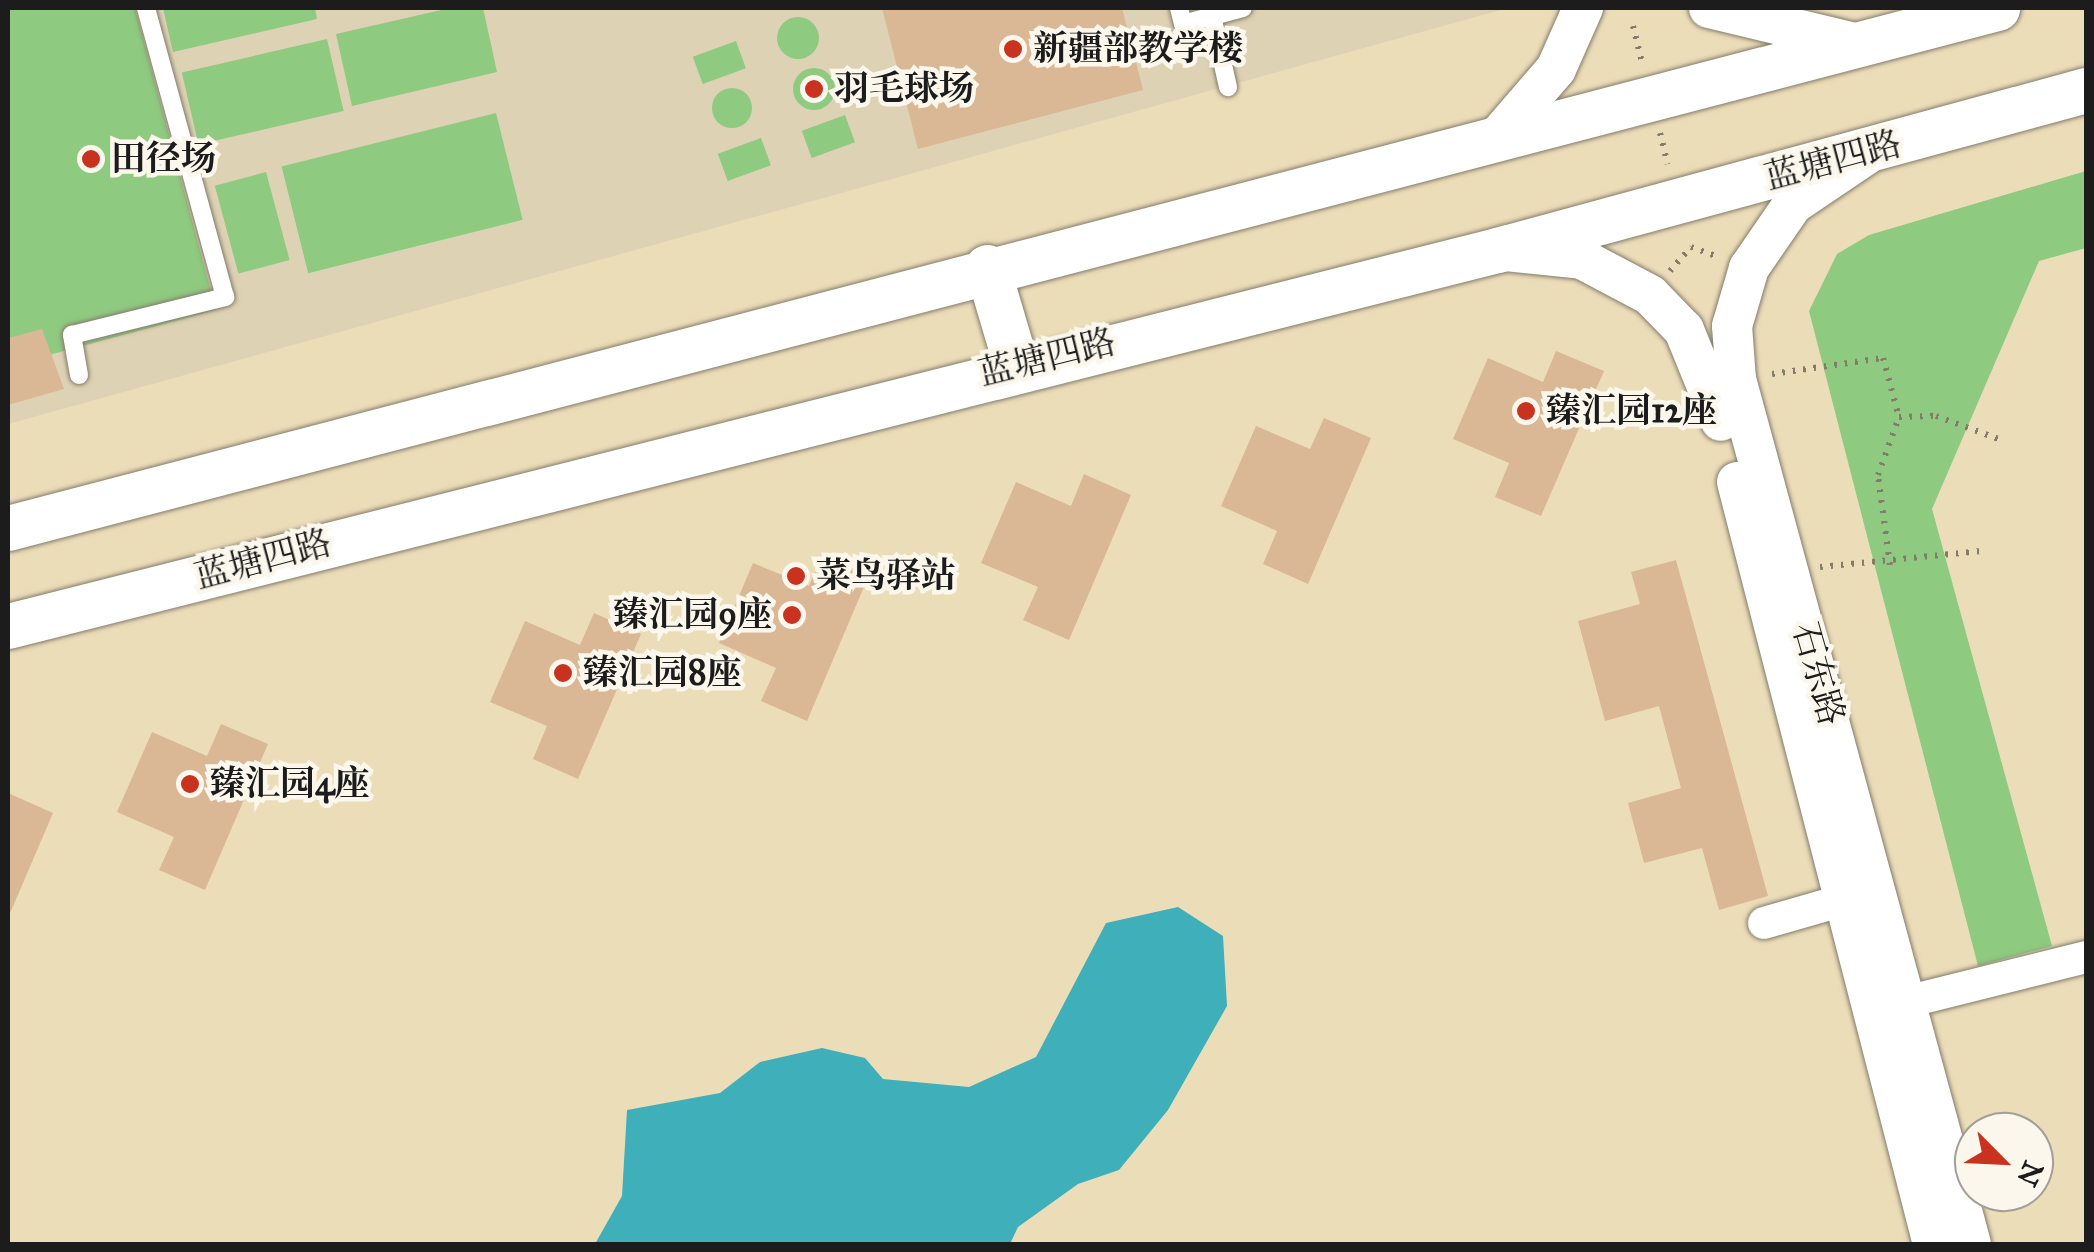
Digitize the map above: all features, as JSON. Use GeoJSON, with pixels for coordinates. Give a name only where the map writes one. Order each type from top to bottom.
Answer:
{"type":"FeatureCollection","features":[{"type":"Feature","properties":{"kind":"main road"},"geometry":{"type":"LineString","coordinates":[[8,528],[987,266],[1997,8]]}},
{"type":"Feature","properties":{"kind":"main road","name":"蓝塘四路"},"geometry":{"type":"LineString","coordinates":[[8,626],[1016,365],[1497,250],[1871,152],[2086,90]]}},
{"type":"Feature","properties":{"kind":"main road"},"geometry":{"type":"LineString","coordinates":[[987,266],[1016,365]]}},
{"type":"Feature","properties":{"kind":"street"},"geometry":{"type":"LineString","coordinates":[[1499,135],[1556,69],[1583,8]]}},
{"type":"Feature","properties":{"kind":"street"},"geometry":{"type":"LineString","coordinates":[[1709,8],[1863,44]]}},
{"type":"Feature","properties":{"kind":"street","name":"石东路"},"geometry":{"type":"LineString","coordinates":[[1871,152],[1793,204],[1749,268],[1732,326],[1736,380],[1910,1001],[1971,1244]]}},
{"type":"Feature","properties":{"kind":"street","name":"石东路"},"geometry":{"type":"LineString","coordinates":[[1497,250],[1582,259],[1625,278],[1684,330],[1710,376],[1933,1244]]}},
{"type":"Feature","properties":{"kind":"street"},"geometry":{"type":"LineString","coordinates":[[1764,923],[1844,900]]}},
{"type":"Feature","properties":{"kind":"street"},"geometry":{"type":"LineString","coordinates":[[1910,1001],[2086,957]]}},
{"type":"Feature","properties":{"kind":"lane"},"geometry":{"type":"LineString","coordinates":[[80,375],[72,335],[225,297],[146,8]]}},
{"type":"Feature","properties":{"kind":"lane"},"geometry":{"type":"LineString","coordinates":[[1178,8],[1183,24],[1242,8]]}},
{"type":"Feature","properties":{"kind":"lane"},"geometry":{"type":"LineString","coordinates":[[1212,16],[1228,87]]}},
{"type":"Feature","properties":{"kind":"path"},"geometry":{"type":"LineString","coordinates":[[1736,380],[1883,358],[1899,417],[1878,475],[1890,564]]}},
{"type":"Feature","properties":{"kind":"path"},"geometry":{"type":"LineString","coordinates":[[1899,417],[1952,420],[2004,441]]}},
{"type":"Feature","properties":{"kind":"path"},"geometry":{"type":"LineString","coordinates":[[1789,569],[1890,564],[1981,552]]}},
{"type":"Feature","properties":{"kind":"shaded area"},"geometry":{"type":"Polygon","coordinates":[[[8,8],[1508,8],[8,424],[8,8]]]}},
{"type":"Feature","properties":{"kind":"green space","name":"田径场"},"geometry":{"type":"Polygon","coordinates":[[[8,8],[135,8],[216,310],[8,366],[8,8]]]}},
{"type":"Feature","properties":{"kind":"green space"},"geometry":{"type":"Polygon","coordinates":[[[163,8],[315,8],[317,19],[173,52],[163,8]]]}},
{"type":"Feature","properties":{"kind":"green space"},"geometry":{"type":"Polygon","coordinates":[[[450,8],[483,8],[497,72],[352,106],[336,34],[450,8]]]}},
{"type":"Feature","properties":{"kind":"green space","name":"羽毛球场"},"geometry":{"type":"Polygon","coordinates":[[[798,17],[813,23],[819,38],[813,53],[798,59],[783,53],[777,38],[783,23],[798,17]]]}},
{"type":"Feature","properties":{"kind":"green space"},"geometry":{"type":"Polygon","coordinates":[[[327,39],[344,111],[198,145],[182,73],[327,39]]]}},
{"type":"Feature","properties":{"kind":"green space","name":"羽毛球场"},"geometry":{"type":"Polygon","coordinates":[[[736,41],[746,68],[703,84],[693,57],[736,41]]]}},
{"type":"Feature","properties":{"kind":"green space","name":"羽毛球场"},"geometry":{"type":"Polygon","coordinates":[[[814,68],[829,74],[835,89],[829,104],[814,110],[799,104],[793,89],[799,74],[814,68]]]}},
{"type":"Feature","properties":{"kind":"green space","name":"羽毛球场"},"geometry":{"type":"Polygon","coordinates":[[[732,88],[746,94],[752,108],[746,122],[732,128],[718,122],[712,108],[718,94],[732,88]]]}},
{"type":"Feature","properties":{"kind":"green space"},"geometry":{"type":"Polygon","coordinates":[[[496,113],[523,220],[308,273],[282,166],[496,113]]]}},
{"type":"Feature","properties":{"kind":"green space","name":"羽毛球场"},"geometry":{"type":"Polygon","coordinates":[[[845,115],[855,142],[812,158],[802,131],[845,115]]]}},
{"type":"Feature","properties":{"kind":"green space","name":"羽毛球场"},"geometry":{"type":"Polygon","coordinates":[[[761,138],[771,165],[728,181],[718,154],[761,138]]]}},
{"type":"Feature","properties":{"kind":"green space"},"geometry":{"type":"Polygon","coordinates":[[[2086,171],[2086,248],[2039,261],[1932,509],[2052,946],[1978,966],[1809,311],[1837,254],[1869,235],[2086,171]]]}},
{"type":"Feature","properties":{"kind":"green space"},"geometry":{"type":"Polygon","coordinates":[[[266,172],[290,260],[238,274],[215,186],[266,172]]]}},
{"type":"Feature","properties":{"kind":"water"},"geometry":{"type":"Polygon","coordinates":[[[1178,907],[1223,936],[1227,1006],[1168,1110],[1119,1170],[1078,1184],[1018,1227],[1010,1244],[595,1244],[622,1196],[627,1110],[720,1093],[760,1062],[822,1048],[865,1058],[883,1079],[969,1087],[1036,1057],[1106,923],[1178,907]]]}},
{"type":"Feature","properties":{"kind":"building","name":"新疆部教学楼"},"geometry":{"type":"Polygon","coordinates":[[[882,8],[1122,8],[1143,90],[918,149],[882,8]]]}},
{"type":"Feature","properties":{"kind":"building"},"geometry":{"type":"Polygon","coordinates":[[[42,329],[64,389],[8,405],[8,338],[42,329]]]}},
{"type":"Feature","properties":{"kind":"building","name":"臻汇园12座"},"geometry":{"type":"Polygon","coordinates":[[[1556,351],[1604,371],[1541,516],[1495,497],[1509,463],[1453,439],[1488,358],[1543,382],[1556,351]]]}},
{"type":"Feature","properties":{"kind":"building"},"geometry":{"type":"Polygon","coordinates":[[[1324,418],[1371,438],[1308,584],[1263,564],[1277,531],[1221,506],[1256,426],[1310,449],[1324,418]]]}},
{"type":"Feature","properties":{"kind":"building"},"geometry":{"type":"Polygon","coordinates":[[[1084,474],[1131,495],[1069,640],[1023,620],[1038,587],[981,563],[1016,482],[1071,506],[1084,474]]]}},
{"type":"Feature","properties":{"kind":"building","name":"臻汇园9座"},"geometry":{"type":"Polygon","coordinates":[[[822,555],[869,575],[807,721],[761,701],[776,668],[719,643],[753,563],[809,586],[822,555]]]}},
{"type":"Feature","properties":{"kind":"building"},"geometry":{"type":"Polygon","coordinates":[[[1676,560],[1768,896],[1719,910],[1702,848],[1644,863],[1628,803],[1681,788],[1659,706],[1605,721],[1578,621],[1640,604],[1631,572],[1676,560]]]}},
{"type":"Feature","properties":{"kind":"building","name":"臻汇园8座"},"geometry":{"type":"Polygon","coordinates":[[[594,613],[641,634],[578,779],[533,759],[547,726],[490,702],[525,621],[580,645],[594,613]]]}},
{"type":"Feature","properties":{"kind":"building","name":"臻汇园4座"},"geometry":{"type":"Polygon","coordinates":[[[221,724],[268,744],[205,890],[159,870],[174,837],[117,812],[152,732],[207,756],[221,724]]]}},
{"type":"Feature","properties":{"kind":"building"},"geometry":{"type":"Polygon","coordinates":[[[8,793],[53,813],[8,918],[8,793]]]}},
{"type":"Feature","properties":{"kind":"place","name":"新疆部教学楼"},"geometry":{"type":"Point","coordinates":[1013,49]}},
{"type":"Feature","properties":{"kind":"place","name":"羽毛球场"},"geometry":{"type":"Point","coordinates":[814,89]}},
{"type":"Feature","properties":{"kind":"place","name":"田径场"},"geometry":{"type":"Point","coordinates":[91,159]}},
{"type":"Feature","properties":{"kind":"place","name":"臻汇园12座"},"geometry":{"type":"Point","coordinates":[1526,411]}},
{"type":"Feature","properties":{"kind":"place","name":"菜鸟驿站"},"geometry":{"type":"Point","coordinates":[796,576]}},
{"type":"Feature","properties":{"kind":"place","name":"臻汇园9座"},"geometry":{"type":"Point","coordinates":[792,615]}},
{"type":"Feature","properties":{"kind":"place","name":"臻汇园8座"},"geometry":{"type":"Point","coordinates":[563,673]}},
{"type":"Feature","properties":{"kind":"place","name":"臻汇园4座"},"geometry":{"type":"Point","coordinates":[190,784]}}]}
